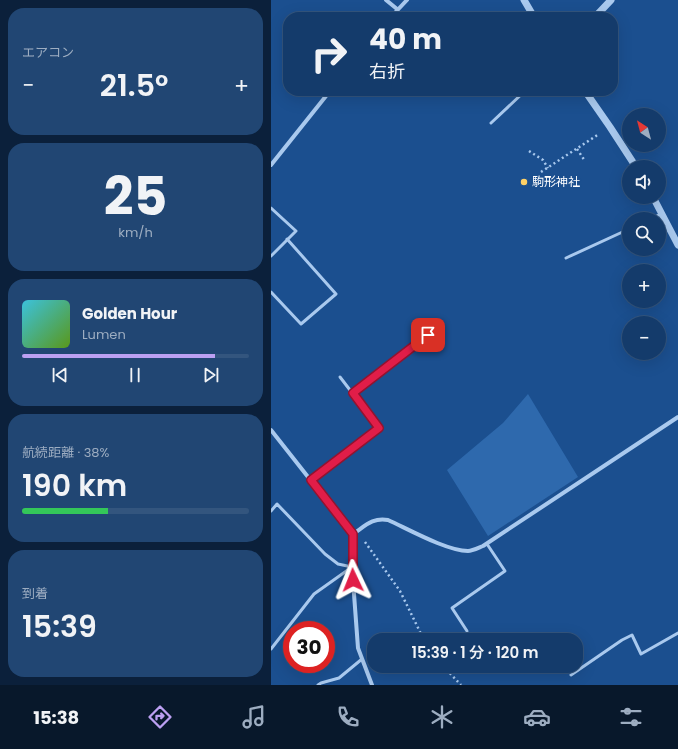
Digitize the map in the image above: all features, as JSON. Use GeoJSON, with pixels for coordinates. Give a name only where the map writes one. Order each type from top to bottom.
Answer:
{"type":"FeatureCollection","features":[{"type":"Feature","properties":{"kind":"street"},"geometry":{"type":"LineString","coordinates":[[385,0],[397,9]]}},
{"type":"Feature","properties":{"kind":"street"},"geometry":{"type":"LineString","coordinates":[[395,12],[407,0]]}},
{"type":"Feature","properties":{"kind":"street"},"geometry":{"type":"LineString","coordinates":[[524,0],[531,12]]}},
{"type":"Feature","properties":{"kind":"street"},"geometry":{"type":"LineString","coordinates":[[600,12],[611,0]]}},
{"type":"Feature","properties":{"kind":"street"},"geometry":{"type":"LineString","coordinates":[[271,165],[325,96]]}},
{"type":"Feature","properties":{"kind":"street"},"geometry":{"type":"LineString","coordinates":[[588,96],[631,160]]}},
{"type":"Feature","properties":{"kind":"street"},"geometry":{"type":"LineString","coordinates":[[666,222],[678,245]]}},
{"type":"Feature","properties":{"kind":"street"},"geometry":{"type":"LineString","coordinates":[[353,534],[374,520],[380,518],[388,520],[441,545],[468,552],[487,544],[678,417]]}},
{"type":"Feature","properties":{"kind":"street"},"geometry":{"type":"LineString","coordinates":[[271,430],[353,534],[352,567],[358,648],[372,685]]}},
{"type":"Feature","properties":{"kind":"lane"},"geometry":{"type":"LineString","coordinates":[[491,123],[520,96]]}},
{"type":"Feature","properties":{"kind":"lane"},"geometry":{"type":"LineString","coordinates":[[271,208],[296,231],[271,256]]}},
{"type":"Feature","properties":{"kind":"lane"},"geometry":{"type":"LineString","coordinates":[[566,258],[622,232]]}},
{"type":"Feature","properties":{"kind":"lane"},"geometry":{"type":"LineString","coordinates":[[271,292],[301,324],[336,294],[287,239]]}},
{"type":"Feature","properties":{"kind":"lane"},"geometry":{"type":"LineString","coordinates":[[353,393],[435,330]]}},
{"type":"Feature","properties":{"kind":"lane"},"geometry":{"type":"LineString","coordinates":[[311,480],[379,428],[340,377]]}},
{"type":"Feature","properties":{"kind":"lane"},"geometry":{"type":"LineString","coordinates":[[271,510],[277,504],[325,554],[338,564],[352,567]]}},
{"type":"Feature","properties":{"kind":"lane"},"geometry":{"type":"LineString","coordinates":[[467,632],[452,608],[505,571],[487,544]]}},
{"type":"Feature","properties":{"kind":"lane"},"geometry":{"type":"LineString","coordinates":[[271,650],[314,594],[352,567]]}},
{"type":"Feature","properties":{"kind":"lane"},"geometry":{"type":"LineString","coordinates":[[571,675],[622,640],[632,635],[641,654],[678,633]]}},
{"type":"Feature","properties":{"kind":"lane"},"geometry":{"type":"LineString","coordinates":[[318,685],[339,678],[362,659]]}},
{"type":"Feature","properties":{"kind":"path"},"geometry":{"type":"LineString","coordinates":[[541,172],[610,127]]}},
{"type":"Feature","properties":{"kind":"path"},"geometry":{"type":"LineString","coordinates":[[577,149],[585,161]]}},
{"type":"Feature","properties":{"kind":"path"},"geometry":{"type":"LineString","coordinates":[[529,151],[543,160],[548,168]]}},
{"type":"Feature","properties":{"kind":"path"},"geometry":{"type":"LineString","coordinates":[[357,531],[400,592],[420,633]]}},
{"type":"Feature","properties":{"kind":"path"},"geometry":{"type":"LineString","coordinates":[[450,673],[461,685]]}},
{"type":"Feature","properties":{"kind":"shaded area"},"geometry":{"type":"Polygon","coordinates":[[[528,394],[578,477],[488,536],[447,470],[503,423],[528,394]]]}},
{"type":"Feature","properties":{"kind":"place","name":"駒形神社"},"geometry":{"type":"Point","coordinates":[524,182]}},
{"type":"Feature","properties":{"kind":"route"},"geometry":{"type":"LineString","coordinates":[[353,580],[353,534],[311,480],[379,428],[353,393],[428,335]]}}]}
